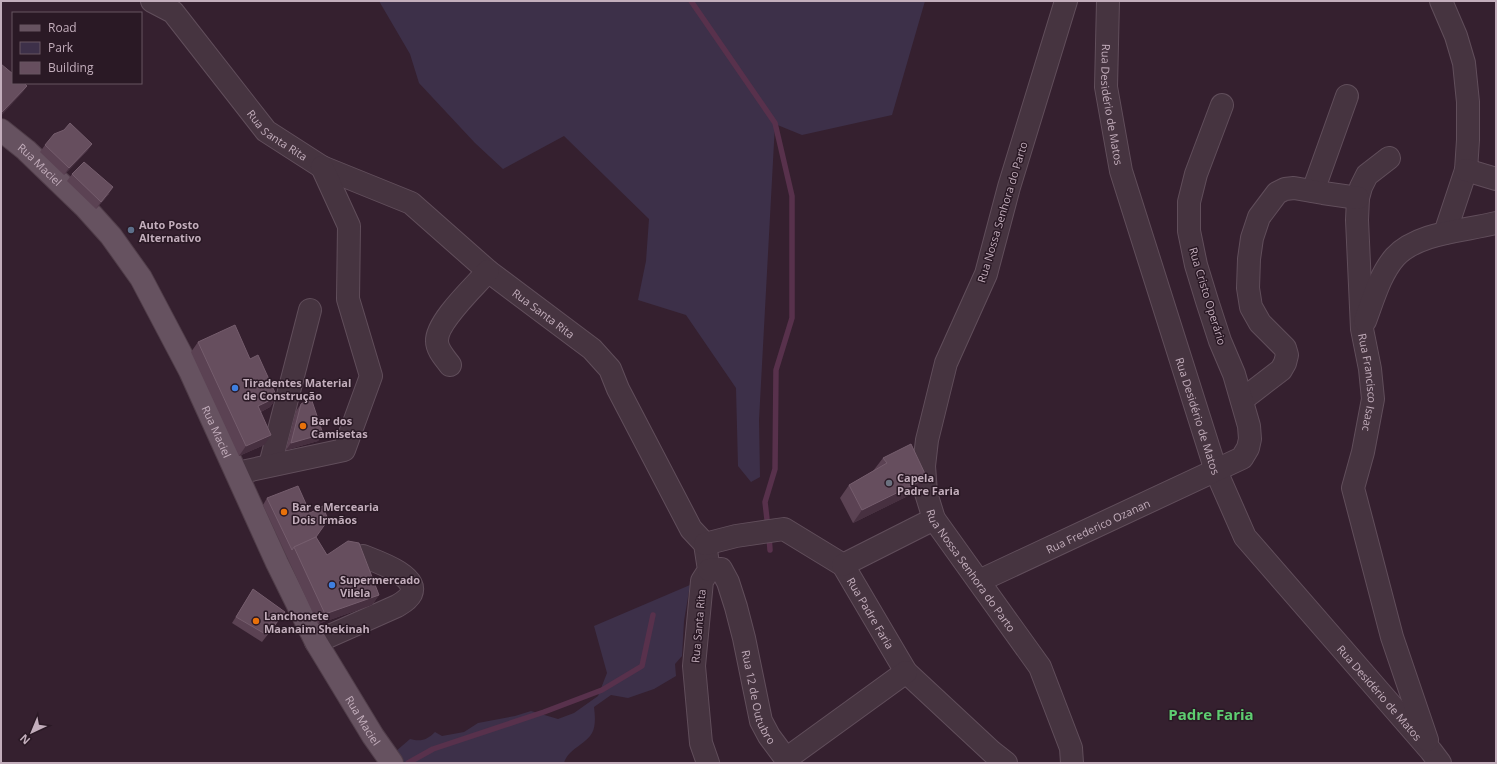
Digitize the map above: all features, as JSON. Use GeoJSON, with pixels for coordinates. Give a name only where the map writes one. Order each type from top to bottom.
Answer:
{"type":"FeatureCollection","features":[{"type":"Feature","properties":{"kind":"main road","name":"Rua Maciel"},"geometry":{"type":"LineString","coordinates":[[6,136],[84,206],[111,236],[141,278],[190,371],[277,563],[316,642],[390,762]]}},
{"type":"Feature","properties":{"kind":"street","name":"Rua Santa Rita"},"geometry":{"type":"LineString","coordinates":[[152,1],[173,12],[266,131],[322,167],[411,203],[488,271],[592,349],[610,369],[618,389],[690,529],[705,544]]}},
{"type":"Feature","properties":{"kind":"street","name":"Rua Nossa Senhora do Parto"},"geometry":{"type":"LineString","coordinates":[[1066,1],[1012,179],[986,274],[946,362],[927,440],[924,466],[926,493],[934,518],[1040,668],[1071,748],[1072,763]]}},
{"type":"Feature","properties":{"kind":"street","name":"Rua Desidério de Matos"},"geometry":{"type":"LineString","coordinates":[[1108,1],[1106,87],[1121,172],[1216,471],[1245,537],[1435,757]]}},
{"type":"Feature","properties":{"kind":"street"},"geometry":{"type":"LineString","coordinates":[[1441,1],[1456,36],[1464,63],[1468,102],[1466,170],[1445,233]]}},
{"type":"Feature","properties":{"kind":"street"},"geometry":{"type":"LineString","coordinates":[[1313,191],[1347,96]]}},
{"type":"Feature","properties":{"kind":"street","name":"Rua Cristo Operário"},"geometry":{"type":"LineString","coordinates":[[1216,471],[1242,458],[1248,448],[1250,439],[1249,426],[1242,400],[1207,301],[1196,265],[1189,231],[1189,202],[1196,174],[1222,105]]}},
{"type":"Feature","properties":{"kind":"street","name":"Rua Francisco Isaac"},"geometry":{"type":"LineString","coordinates":[[1389,158],[1367,175],[1361,187],[1358,198],[1357,220],[1362,329],[1370,369],[1373,399],[1363,452],[1353,488],[1392,637],[1435,757]]}},
{"type":"Feature","properties":{"kind":"street"},"geometry":{"type":"LineString","coordinates":[[237,473],[344,450],[371,376],[348,299],[349,226],[322,167]]}},
{"type":"Feature","properties":{"kind":"street"},"geometry":{"type":"LineString","coordinates":[[1466,170],[1496,179]]}},
{"type":"Feature","properties":{"kind":"street"},"geometry":{"type":"LineString","coordinates":[[1242,400],[1281,370],[1287,355],[1285,348],[1260,322],[1251,307],[1248,288],[1249,259],[1252,238],[1259,217],[1277,193],[1285,189],[1294,188],[1358,198]]}},
{"type":"Feature","properties":{"kind":"street"},"geometry":{"type":"LineString","coordinates":[[1362,329],[1379,286],[1387,269],[1396,256],[1422,240],[1445,233],[1496,223]]}},
{"type":"Feature","properties":{"kind":"street"},"geometry":{"type":"LineString","coordinates":[[450,365],[437,342],[438,333],[442,323],[488,271]]}},
{"type":"Feature","properties":{"kind":"street"},"geometry":{"type":"LineString","coordinates":[[270,465],[310,310]]}},
{"type":"Feature","properties":{"kind":"street","name":"Rua Frederico Ozanan"},"geometry":{"type":"LineString","coordinates":[[979,582],[1216,471]]}},
{"type":"Feature","properties":{"kind":"street"},"geometry":{"type":"LineString","coordinates":[[843,565],[934,518]]}},
{"type":"Feature","properties":{"kind":"street","name":"Rua Padre Faria"},"geometry":{"type":"LineString","coordinates":[[705,544],[736,536],[784,529],[843,565],[906,672],[992,752],[1006,763]]}},
{"type":"Feature","properties":{"kind":"street"},"geometry":{"type":"LineString","coordinates":[[705,544],[709,570]]}},
{"type":"Feature","properties":{"kind":"street"},"geometry":{"type":"LineString","coordinates":[[316,642],[397,606],[411,594],[412,590],[409,583],[396,569],[363,556]]}},
{"type":"Feature","properties":{"kind":"street","name":"Rua 12 de Outubro"},"geometry":{"type":"LineString","coordinates":[[709,570],[721,569],[728,582],[744,638],[761,721],[769,736],[788,761],[906,672]]}},
{"type":"Feature","properties":{"kind":"street","name":"Rua Santa Rita"},"geometry":{"type":"LineString","coordinates":[[708,763],[701,743],[694,666],[702,581],[709,570]]}},
{"type":"Feature","properties":{"kind":"green space"},"geometry":{"type":"Polygon","coordinates":[[[379,1],[925,1],[892,115],[802,135],[775,124],[759,420],[760,477],[751,482],[738,466],[736,388],[686,315],[638,300],[646,261],[649,219],[564,136],[503,169],[475,143],[419,83],[410,54],[379,1]]]}},
{"type":"Feature","properties":{"kind":"green space"},"geometry":{"type":"Polygon","coordinates":[[[690,585],[684,621],[682,656],[675,664],[676,676],[654,689],[628,698],[611,695],[594,707],[595,724],[592,733],[569,754],[564,763],[402,763],[395,752],[410,739],[424,740],[435,732],[442,736],[464,732],[478,723],[515,716],[531,711],[558,719],[574,713],[598,696],[607,673],[594,626],[690,585]]]}},
{"type":"Feature","properties":{"kind":"building"},"geometry":{"type":"Polygon","coordinates":[[[1,64],[12,73],[12,84],[25,84],[27,86],[2,112],[1,64]]]}},
{"type":"Feature","properties":{"kind":"building"},"geometry":{"type":"Polygon","coordinates":[[[70,123],[92,144],[69,168],[45,145],[54,134],[64,130],[70,123]]]}},
{"type":"Feature","properties":{"kind":"building"},"geometry":{"type":"Polygon","coordinates":[[[84,162],[113,187],[101,202],[72,174],[84,162]]]}},
{"type":"Feature","properties":{"kind":"building","name":"Tiradentes Material de Construção"},"geometry":{"type":"Polygon","coordinates":[[[235,325],[250,359],[258,355],[277,397],[258,406],[271,435],[246,446],[198,342],[235,325]]]}},
{"type":"Feature","properties":{"kind":"building","name":"Bar dos Camisetas"},"geometry":{"type":"Polygon","coordinates":[[[311,398],[323,434],[291,443],[301,404],[311,398]]]}},
{"type":"Feature","properties":{"kind":"building","name":"Capela Padre Faria"},"geometry":{"type":"Polygon","coordinates":[[[911,444],[927,478],[862,510],[849,485],[887,463],[883,458],[911,444]]]}},
{"type":"Feature","properties":{"kind":"building"},"geometry":{"type":"Polygon","coordinates":[[[298,486],[310,513],[323,506],[328,520],[316,537],[294,547],[292,550],[267,498],[298,486]]]}},
{"type":"Feature","properties":{"kind":"building","name":"Supermercado Vilela"},"geometry":{"type":"Polygon","coordinates":[[[316,537],[327,555],[348,541],[359,543],[379,595],[325,614],[294,547],[316,537]]]}},
{"type":"Feature","properties":{"kind":"building","name":"Lanchonete Maanaim Shekinah"},"geometry":{"type":"Polygon","coordinates":[[[253,589],[285,612],[267,635],[236,617],[253,589]]]}},
{"type":"Feature","properties":{"kind":"waterway"},"geometry":{"type":"LineString","coordinates":[[691,1],[775,123],[792,196],[792,318],[776,370],[775,469],[765,502],[768,528]]}},
{"type":"Feature","properties":{"kind":"waterway"},"geometry":{"type":"LineString","coordinates":[[769,536],[770,550]]}},
{"type":"Feature","properties":{"kind":"waterway"},"geometry":{"type":"LineString","coordinates":[[408,763],[433,749],[544,712],[602,690],[642,666],[653,615]]}},
{"type":"Feature","properties":{"kind":"place","name":"Auto Posto Alternativo"},"geometry":{"type":"Point","coordinates":[131,230]}},
{"type":"Feature","properties":{"kind":"place","name":"Tiradentes Material de Construção"},"geometry":{"type":"Point","coordinates":[235,388]}},
{"type":"Feature","properties":{"kind":"place","name":"Bar dos Camisetas"},"geometry":{"type":"Point","coordinates":[303,426]}},
{"type":"Feature","properties":{"kind":"place","name":"Capela Padre Faria"},"geometry":{"type":"Point","coordinates":[889,483]}},
{"type":"Feature","properties":{"kind":"place","name":"Bar e Mercearia Dois Irmãos"},"geometry":{"type":"Point","coordinates":[284,512]}},
{"type":"Feature","properties":{"kind":"place","name":"Supermercado Vilela"},"geometry":{"type":"Point","coordinates":[332,585]}},
{"type":"Feature","properties":{"kind":"place","name":"Lanchonete Maanaim Shekinah"},"geometry":{"type":"Point","coordinates":[256,621]}},
{"type":"Feature","properties":{"kind":"district","name":"Padre Faria"},"geometry":{"type":"Point","coordinates":[1211,714]}}]}
